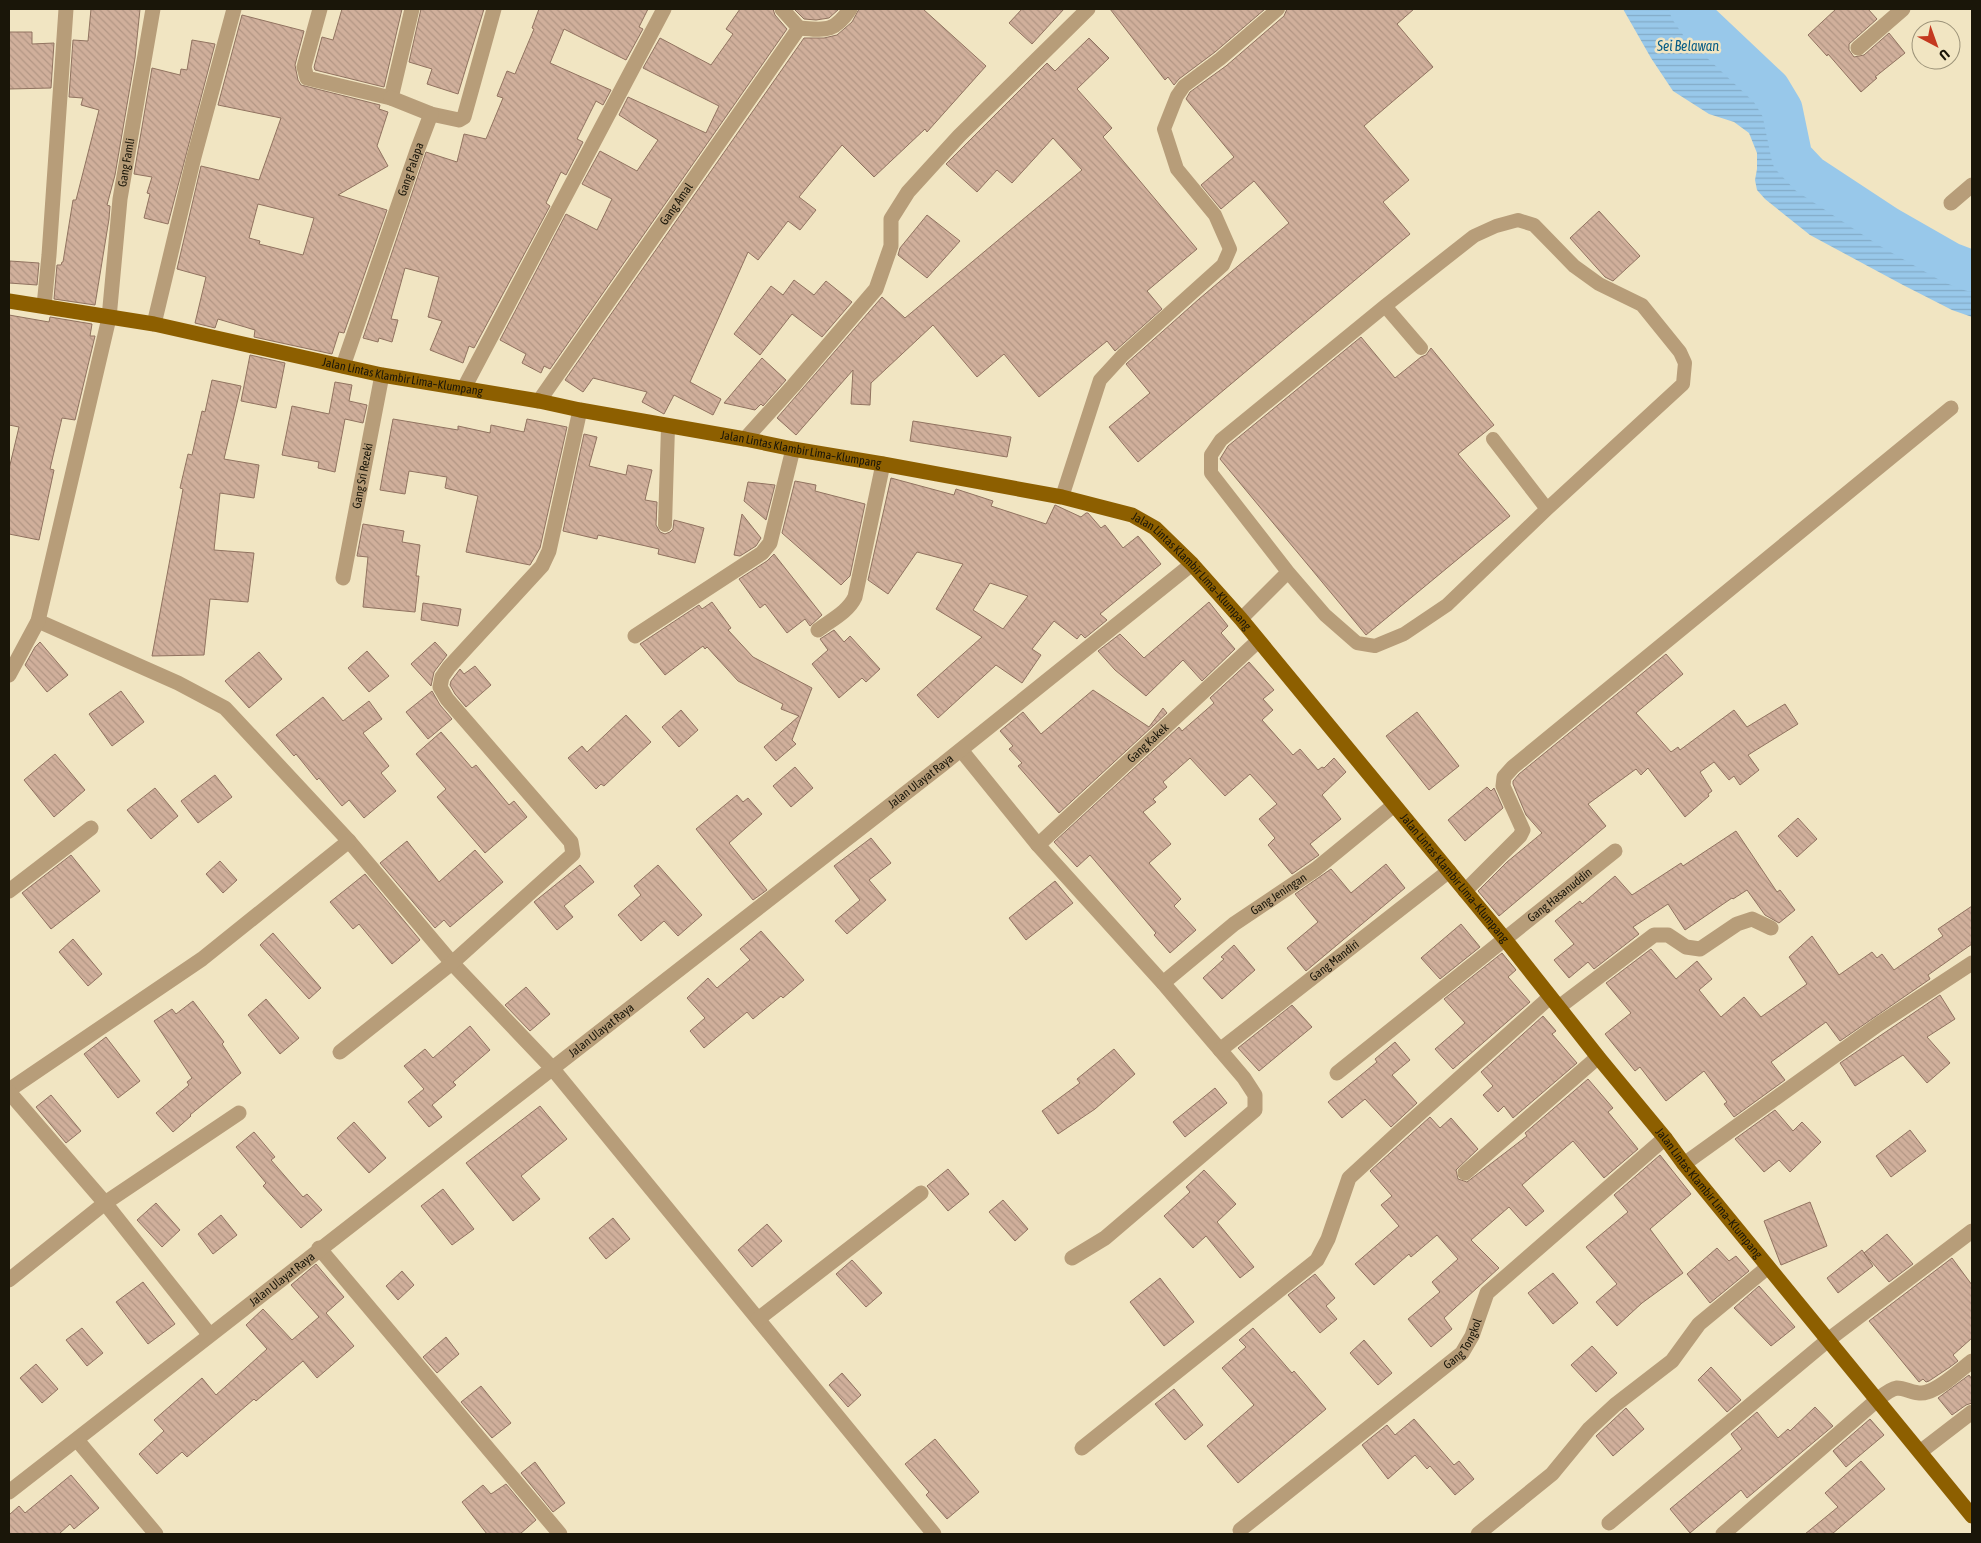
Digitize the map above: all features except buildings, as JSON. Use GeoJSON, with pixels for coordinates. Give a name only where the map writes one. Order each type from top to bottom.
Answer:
{"type":"FeatureCollection","features":[{"type":"Feature","properties":{"kind":"main road","name":"Jalan Lintas Klambir Lima–Klumpang"},"geometry":{"type":"LineString","coordinates":[[9,301],[154,324],[382,375],[539,401],[668,427],[745,439],[793,450],[883,464],[1062,497],[1132,515],[1155,528],[1192,564],[1241,620],[1449,871],[1684,1164],[1972,1516]]}},
{"type":"Feature","properties":{"kind":"street"},"geometry":{"type":"LineString","coordinates":[[44,306],[66,9]]}},
{"type":"Feature","properties":{"kind":"street","name":"Gang Famli"},"geometry":{"type":"LineString","coordinates":[[9,675],[38,621],[109,318],[120,199],[153,9]]}},
{"type":"Feature","properties":{"kind":"street"},"geometry":{"type":"LineString","coordinates":[[154,324],[194,157],[234,9]]}},
{"type":"Feature","properties":{"kind":"street"},"geometry":{"type":"LineString","coordinates":[[320,9],[304,67],[307,78],[391,98],[431,114],[459,120],[464,117],[494,9]]}},
{"type":"Feature","properties":{"kind":"street"},"geometry":{"type":"LineString","coordinates":[[391,98],[412,9]]}},
{"type":"Feature","properties":{"kind":"street"},"geometry":{"type":"LineString","coordinates":[[464,388],[664,9]]}},
{"type":"Feature","properties":{"kind":"street"},"geometry":{"type":"LineString","coordinates":[[782,9],[799,28],[826,30],[837,24],[850,9]]}},
{"type":"Feature","properties":{"kind":"street"},"geometry":{"type":"LineString","coordinates":[[745,439],[876,289],[892,246],[891,219],[908,192],[959,136],[1088,9]]}},
{"type":"Feature","properties":{"kind":"street"},"geometry":{"type":"LineString","coordinates":[[1858,48],[1903,9]]}},
{"type":"Feature","properties":{"kind":"street","name":"Gang Amal"},"geometry":{"type":"LineString","coordinates":[[539,401],[799,28]]}},
{"type":"Feature","properties":{"kind":"street","name":"Gang Palapa"},"geometry":{"type":"LineString","coordinates":[[343,366],[431,114]]}},
{"type":"Feature","properties":{"kind":"street"},"geometry":{"type":"LineString","coordinates":[[1951,203],[1972,185]]}},
{"type":"Feature","properties":{"kind":"street","name":"Gang Sri Rezeki"},"geometry":{"type":"LineString","coordinates":[[343,578],[382,375]]}},
{"type":"Feature","properties":{"kind":"street"},"geometry":{"type":"LineString","coordinates":[[1465,891],[1520,836],[1523,830],[1503,786],[1504,777],[1513,767],[1951,408]]}},
{"type":"Feature","properties":{"kind":"street"},"geometry":{"type":"LineString","coordinates":[[340,1052],[452,963],[573,854],[571,842],[447,699],[440,687],[442,677],[449,667],[542,566],[549,551],[580,410]]}},
{"type":"Feature","properties":{"kind":"street"},"geometry":{"type":"LineString","coordinates":[[635,636],[762,553],[770,543],[793,450]]}},
{"type":"Feature","properties":{"kind":"street"},"geometry":{"type":"LineString","coordinates":[[818,630],[852,604],[855,597],[883,464]]}},
{"type":"Feature","properties":{"kind":"street","name":"Jalan Ulayat Raya"},"geometry":{"type":"LineString","coordinates":[[9,1492],[319,1248],[961,750],[1192,564]]}},
{"type":"Feature","properties":{"kind":"street"},"geometry":{"type":"LineString","coordinates":[[38,621],[178,682],[225,708],[349,841],[452,963],[552,1068],[934,1534]]}},
{"type":"Feature","properties":{"kind":"street","name":"Gang Kakek"},"geometry":{"type":"LineString","coordinates":[[1038,845],[1258,641]]}},
{"type":"Feature","properties":{"kind":"street"},"geometry":{"type":"LineString","coordinates":[[961,750],[1038,845],[1163,983],[1244,1078],[1255,1095],[1255,1110],[1105,1238],[1072,1258]]}},
{"type":"Feature","properties":{"kind":"street","name":"Gang Jeningan"},"geometry":{"type":"LineString","coordinates":[[1163,983],[1234,924],[1316,869],[1394,805]]}},
{"type":"Feature","properties":{"kind":"street"},"geometry":{"type":"LineString","coordinates":[[9,891],[91,828]]}},
{"type":"Feature","properties":{"kind":"street"},"geometry":{"type":"LineString","coordinates":[[209,1334],[105,1203],[9,1091],[202,959],[349,841]]}},
{"type":"Feature","properties":{"kind":"street","name":"Gang Hasanuddin"},"geometry":{"type":"LineString","coordinates":[[1337,1073],[1615,851]]}},
{"type":"Feature","properties":{"kind":"street","name":"Gang Mandiri"},"geometry":{"type":"LineString","coordinates":[[1220,1050],[1449,871]]}},
{"type":"Feature","properties":{"kind":"street"},"geometry":{"type":"LineString","coordinates":[[1082,1448],[1316,1260],[1328,1239],[1349,1178],[1399,1132],[1554,1002],[1654,935],[1668,935],[1686,947],[1700,949],[1737,924],[1752,920],[1771,928]]}},
{"type":"Feature","properties":{"kind":"street"},"geometry":{"type":"LineString","coordinates":[[1684,1164],[1879,1024],[1972,962]]}},
{"type":"Feature","properties":{"kind":"street"},"geometry":{"type":"LineString","coordinates":[[1465,1173],[1598,1056]]}},
{"type":"Feature","properties":{"kind":"street"},"geometry":{"type":"LineString","coordinates":[[9,1280],[105,1203],[239,1113]]}},
{"type":"Feature","properties":{"kind":"street","name":"Gang Tongkol"},"geometry":{"type":"LineString","coordinates":[[1240,1530],[1462,1353],[1472,1336],[1487,1293],[1665,1138]]}},
{"type":"Feature","properties":{"kind":"street"},"geometry":{"type":"LineString","coordinates":[[758,1319],[921,1193]]}},
{"type":"Feature","properties":{"kind":"street"},"geometry":{"type":"LineString","coordinates":[[1609,1524],[1828,1340],[1972,1231]]}},
{"type":"Feature","properties":{"kind":"street"},"geometry":{"type":"LineString","coordinates":[[319,1248],[560,1534]]}},
{"type":"Feature","properties":{"kind":"street"},"geometry":{"type":"LineString","coordinates":[[1478,1534],[1552,1474],[1589,1429],[1672,1360],[1699,1324],[1768,1267]]}},
{"type":"Feature","properties":{"kind":"street"},"geometry":{"type":"LineString","coordinates":[[1723,1534],[1877,1400],[1891,1390],[1898,1388],[1908,1392],[1925,1393],[1934,1389],[1972,1361]]}},
{"type":"Feature","properties":{"kind":"street"},"geometry":{"type":"LineString","coordinates":[[1920,1452],[1972,1412]]}},
{"type":"Feature","properties":{"kind":"street"},"geometry":{"type":"LineString","coordinates":[[77,1440],[156,1534]]}},
{"type":"Feature","properties":{"kind":"lane"},"geometry":{"type":"LineString","coordinates":[[1062,497],[1100,380],[1123,354],[1223,265],[1230,249],[1215,215],[1176,169],[1164,129],[1177,96],[1184,86],[1220,59],[1278,9]]}},
{"type":"Feature","properties":{"kind":"lane"},"geometry":{"type":"LineString","coordinates":[[1518,220],[1534,225],[1574,266],[1599,284],[1642,305],[1680,352],[1685,363],[1683,384],[1547,509],[1447,604],[1404,634],[1375,646],[1357,643],[1325,615],[1288,572],[1211,474],[1212,455],[1220,440],[1474,236],[1496,226],[1518,220]]}},
{"type":"Feature","properties":{"kind":"lane"},"geometry":{"type":"LineString","coordinates":[[1385,306],[1421,348]]}},
{"type":"Feature","properties":{"kind":"lane"},"geometry":{"type":"LineString","coordinates":[[665,525],[668,427]]}},
{"type":"Feature","properties":{"kind":"lane"},"geometry":{"type":"LineString","coordinates":[[1493,438],[1547,509]]}},
{"type":"Feature","properties":{"kind":"lane"},"geometry":{"type":"LineString","coordinates":[[1241,620],[1288,572]]}},
{"type":"Feature","properties":{"kind":"water","name":"Sei Belawan"},"geometry":{"type":"Polygon","coordinates":[[[1623,9],[1714,9],[1734,63],[1768,104],[1786,154],[1801,181],[1810,188],[1831,192],[1839,196],[1864,225],[1972,276],[1972,317],[1952,310],[1810,235],[1765,199],[1757,190],[1755,180],[1757,153],[1749,133],[1734,122],[1709,114],[1673,91],[1651,58],[1623,9]]]}},
{"type":"Feature","properties":{"kind":"waterway","name":"Sei Belawan"},"geometry":{"type":"LineString","coordinates":[[1690,9],[1699,22],[1770,89],[1782,109],[1792,157],[1809,175],[1888,227],[1951,263],[1972,271]]}}]}
